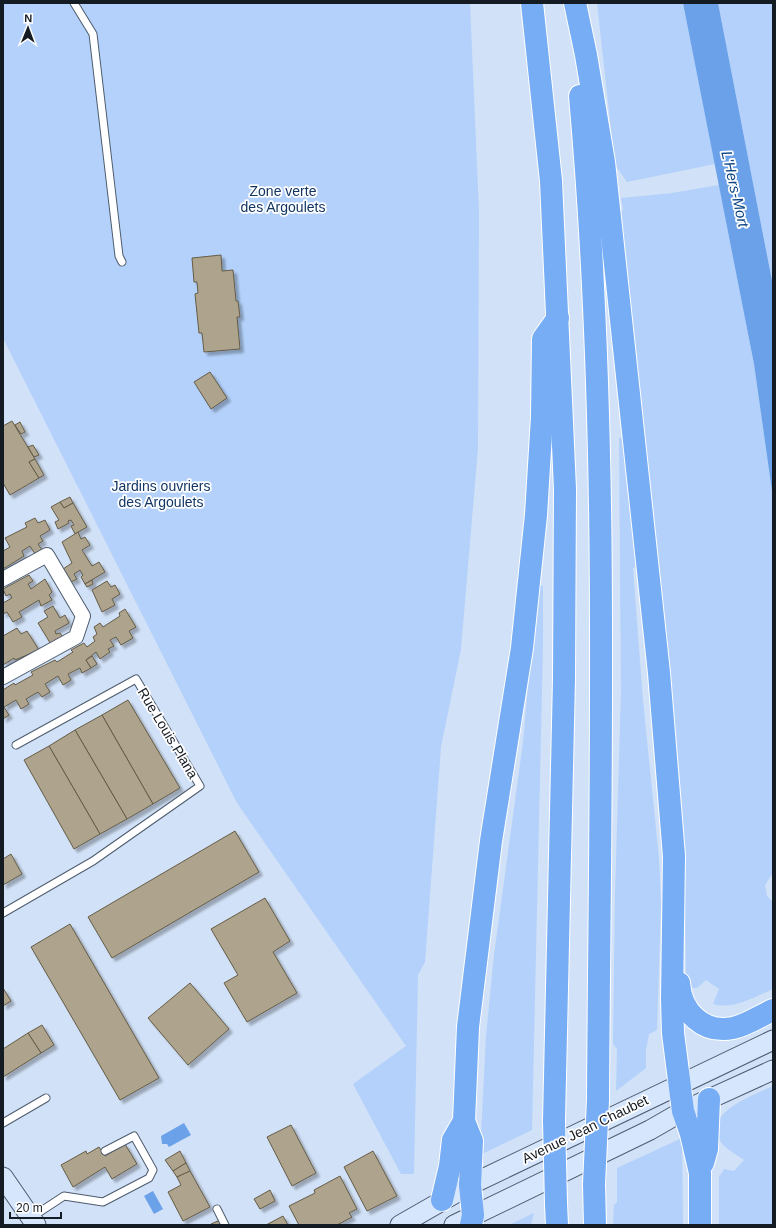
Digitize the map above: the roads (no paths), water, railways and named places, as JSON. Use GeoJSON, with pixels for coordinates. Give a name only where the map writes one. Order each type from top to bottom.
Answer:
{"type":"FeatureCollection","features":[{"type":"Feature","properties":{"kind":"highway"},"geometry":{"type":"LineString","coordinates":[[532,3],[551,181],[565,489],[564,679],[554,1121],[557,1225]]}},
{"type":"Feature","properties":{"kind":"highway"},"geometry":{"type":"LineString","coordinates":[[570,3],[586,166],[595,304],[600,458],[601,667],[598,1100],[594,1184],[595,1225]]}},
{"type":"Feature","properties":{"kind":"highway"},"geometry":{"type":"LineString","coordinates":[[575,3],[586,55],[604,162],[668,778],[674,856],[673,1033],[683,1111],[691,1134],[700,1173],[700,1225]]}},
{"type":"Feature","properties":{"kind":"highway"},"geometry":{"type":"LineString","coordinates":[[472,1220],[470,1185],[472,1141],[464,1121],[469,1019],[491,842],[522,648],[532,553],[542,416],[543,339],[558,318]]}},
{"type":"Feature","properties":{"kind":"highway"},"geometry":{"type":"LineString","coordinates":[[674,928],[680,996],[685,1008],[700,1022],[717,1028],[735,1027],[773,1010]]}},
{"type":"Feature","properties":{"kind":"highway"},"geometry":{"type":"LineString","coordinates":[[700,1173],[707,1149],[709,1099]]}},
{"type":"Feature","properties":{"kind":"highway"},"geometry":{"type":"LineString","coordinates":[[442,1200],[450,1166],[453,1140],[464,1121]]}},
{"type":"Feature","properties":{"kind":"main road","name":"Avenue Jean Chaubet"},"geometry":{"type":"LineString","coordinates":[[400,1225],[470,1185],[680,1083],[773,1040]]}},
{"type":"Feature","properties":{"kind":"main road","name":"Avenue Jean Chaubet"},"geometry":{"type":"LineString","coordinates":[[454,1225],[472,1220],[650,1130],[683,1111],[773,1070]]}},
{"type":"Feature","properties":{"kind":"main road"},"geometry":{"type":"LineString","coordinates":[[3,1177],[34,1221]]}},
{"type":"Feature","properties":{"kind":"street"},"geometry":{"type":"LineString","coordinates":[[3,579],[47,554],[83,616],[76,637],[3,677]]}},
{"type":"Feature","properties":{"kind":"lane"},"geometry":{"type":"LineString","coordinates":[[74,3],[93,34],[119,256],[122,262]]}},
{"type":"Feature","properties":{"kind":"lane","name":"Rue Louis Plana"},"geometry":{"type":"LineString","coordinates":[[3,913],[93,861],[200,786],[136,679],[16,745]]}},
{"type":"Feature","properties":{"kind":"lane"},"geometry":{"type":"LineString","coordinates":[[3,1122],[46,1098]]}},
{"type":"Feature","properties":{"kind":"lane"},"geometry":{"type":"LineString","coordinates":[[34,1221],[64,1196],[103,1202],[149,1178],[153,1170],[134,1136],[105,1151]]}},
{"type":"Feature","properties":{"kind":"lane"},"geometry":{"type":"LineString","coordinates":[[216,1209],[225,1225]]}},
{"type":"Feature","properties":{"kind":"water","name":"L'Hers-Mort"},"geometry":{"type":"Polygon","coordinates":[[[683,3],[718,3],[773,286],[773,498],[754,364],[683,3]]]}},
{"type":"Feature","properties":{"kind":"water"},"geometry":{"type":"Polygon","coordinates":[[[184,1123],[191,1135],[169,1147],[167,1144],[162,1144],[161,1136],[184,1123]]]}},
{"type":"Feature","properties":{"kind":"water"},"geometry":{"type":"Polygon","coordinates":[[[153,1191],[163,1209],[154,1214],[144,1196],[153,1191]]]}},
{"type":"Feature","properties":{"kind":"park label","name":"Zone verte des Argoulets"},"geometry":{"type":"Point","coordinates":[283,200]}},
{"type":"Feature","properties":{"kind":"park label","name":"Jardins ouvriers des Argoulets"},"geometry":{"type":"Point","coordinates":[161,494]}}]}
